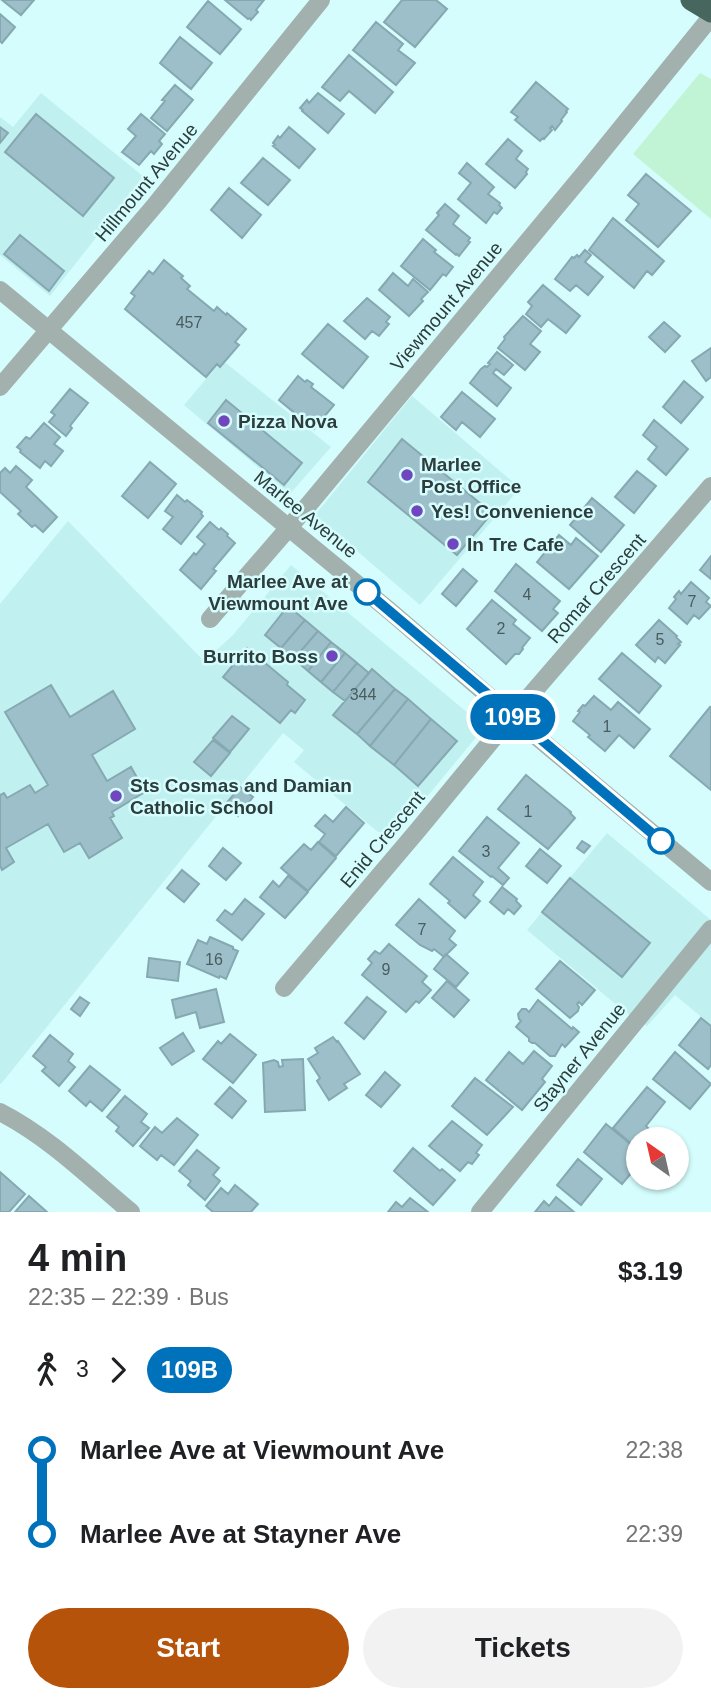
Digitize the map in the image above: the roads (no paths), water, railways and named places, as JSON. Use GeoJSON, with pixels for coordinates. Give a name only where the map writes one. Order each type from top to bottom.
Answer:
{"type":"FeatureCollection","features":[{"type":"Feature","properties":{"kind":"highway"},"geometry":{"type":"LineString","coordinates":[[691,0],[711,15]]}},
{"type":"Feature","properties":{"kind":"street","name":"Hillmount Avenue"},"geometry":{"type":"LineString","coordinates":[[0,387],[151,210],[321,0]]}},
{"type":"Feature","properties":{"kind":"street","name":"Viewmount Avenue"},"geometry":{"type":"LineString","coordinates":[[210,619],[289,528],[711,15]]}},
{"type":"Feature","properties":{"kind":"street","name":"Marlee Avenue"},"geometry":{"type":"LineString","coordinates":[[0,290],[391,612],[711,883]]}},
{"type":"Feature","properties":{"kind":"street","name":"Romar Crescent"},"geometry":{"type":"LineString","coordinates":[[513,716],[711,486]]}},
{"type":"Feature","properties":{"kind":"street","name":"Enid Crescent"},"geometry":{"type":"LineString","coordinates":[[284,988],[513,716]]}},
{"type":"Feature","properties":{"kind":"street","name":"Stayner Avenue"},"geometry":{"type":"LineString","coordinates":[[480,1212],[711,929]]}},
{"type":"Feature","properties":{"kind":"street"},"geometry":{"type":"LineString","coordinates":[[0,1112],[38,1135],[131,1212]]}},
{"type":"Feature","properties":{"kind":"place","name":"Pizza Nova"},"geometry":{"type":"Point","coordinates":[224,421]}},
{"type":"Feature","properties":{"kind":"place","name":"Marlee Post Office"},"geometry":{"type":"Point","coordinates":[407,475]}},
{"type":"Feature","properties":{"kind":"place","name":"Yes! Convenience"},"geometry":{"type":"Point","coordinates":[417,511]}},
{"type":"Feature","properties":{"kind":"place","name":"In Tre Cafe"},"geometry":{"type":"Point","coordinates":[453,544]}},
{"type":"Feature","properties":{"kind":"place","name":"Marlee Ave at Viewmount Ave"},"geometry":{"type":"Point","coordinates":[367,592]}},
{"type":"Feature","properties":{"kind":"place","name":"Burrito Boss"},"geometry":{"type":"Point","coordinates":[332,656]}},
{"type":"Feature","properties":{"kind":"place","name":"Sts Cosmas and Damian Catholic School"},"geometry":{"type":"Point","coordinates":[116,796]}}]}
